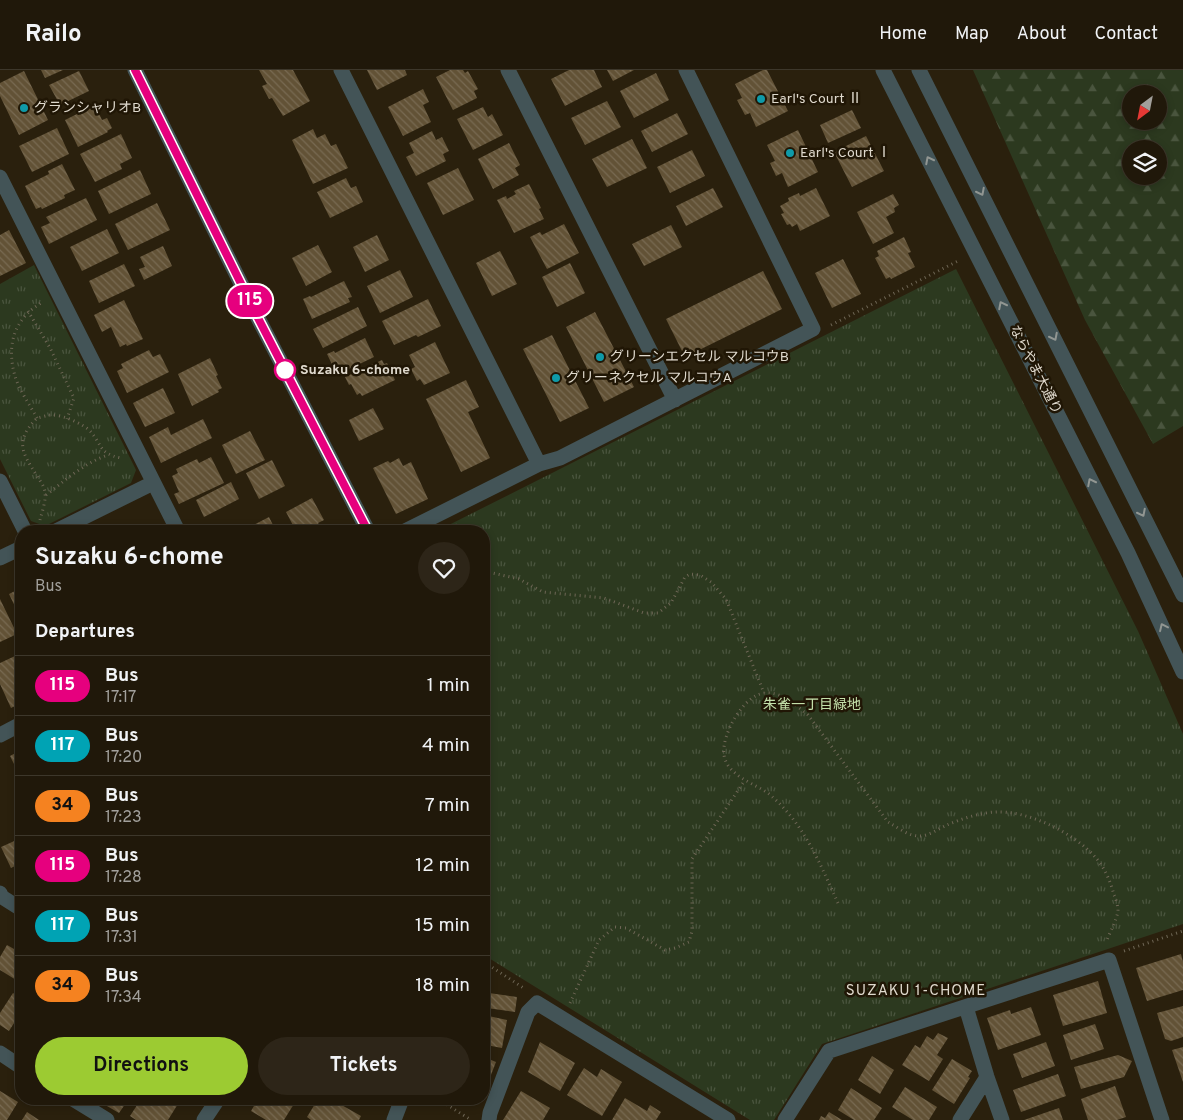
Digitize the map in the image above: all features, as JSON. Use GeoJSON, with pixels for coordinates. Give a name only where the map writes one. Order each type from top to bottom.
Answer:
{"type":"FeatureCollection","features":[{"type":"Feature","properties":{"kind":"street"},"geometry":{"type":"LineString","coordinates":[[135,70],[258,318],[365,525]]}},
{"type":"Feature","properties":{"kind":"street"},"geometry":{"type":"LineString","coordinates":[[341,70],[539,464]]}},
{"type":"Feature","properties":{"kind":"street"},"geometry":{"type":"LineString","coordinates":[[508,70],[676,400]]}},
{"type":"Feature","properties":{"kind":"street"},"geometry":{"type":"LineString","coordinates":[[417,525],[539,464],[560,458],[813,329],[686,70]]}},
{"type":"Feature","properties":{"kind":"street","name":"ならやま大通り"},"geometry":{"type":"LineString","coordinates":[[883,70],[1128,553],[1183,672]]}},
{"type":"Feature","properties":{"kind":"street"},"geometry":{"type":"LineString","coordinates":[[919,70],[1183,595]]}},
{"type":"Feature","properties":{"kind":"street"},"geometry":{"type":"LineString","coordinates":[[0,177],[175,525]]}},
{"type":"Feature","properties":{"kind":"street"},"geometry":{"type":"LineString","coordinates":[[0,482],[22,525]]}},
{"type":"Feature","properties":{"kind":"street"},"geometry":{"type":"LineString","coordinates":[[68,525],[153,483]]}},
{"type":"Feature","properties":{"kind":"street"},"geometry":{"type":"LineString","coordinates":[[0,558],[15,551]]}},
{"type":"Feature","properties":{"kind":"street"},"geometry":{"type":"LineString","coordinates":[[0,735],[15,727]]}},
{"type":"Feature","properties":{"kind":"street"},"geometry":{"type":"LineString","coordinates":[[0,893],[2,897],[15,905]]}},
{"type":"Feature","properties":{"kind":"street"},"geometry":{"type":"LineString","coordinates":[[785,1120],[828,1051],[966,1007],[1110,957],[1162,1120]]}},
{"type":"Feature","properties":{"kind":"street"},"geometry":{"type":"LineString","coordinates":[[489,1120],[528,1012],[537,1003],[728,1120]]}},
{"type":"Feature","properties":{"kind":"street"},"geometry":{"type":"LineString","coordinates":[[966,1007],[1002,1120]]}},
{"type":"Feature","properties":{"kind":"street"},"geometry":{"type":"LineString","coordinates":[[0,1053],[15,1063]]}},
{"type":"Feature","properties":{"kind":"street"},"geometry":{"type":"LineString","coordinates":[[960,1120],[987,1077]]}},
{"type":"Feature","properties":{"kind":"street"},"geometry":{"type":"LineString","coordinates":[[83,1105],[107,1120]]}},
{"type":"Feature","properties":{"kind":"street"},"geometry":{"type":"LineString","coordinates":[[204,1120],[214,1105]]}},
{"type":"Feature","properties":{"kind":"street"},"geometry":{"type":"LineString","coordinates":[[394,1120],[400,1105]]}},
{"type":"Feature","properties":{"kind":"path"},"geometry":{"type":"LineString","coordinates":[[813,329],[830,325],[958,261]]}},
{"type":"Feature","properties":{"kind":"path"},"geometry":{"type":"LineString","coordinates":[[36,418],[15,377],[11,354],[16,329],[28,311],[58,293]]}},
{"type":"Feature","properties":{"kind":"path"},"geometry":{"type":"LineString","coordinates":[[28,311],[50,348],[74,398],[67,419]]}},
{"type":"Feature","properties":{"kind":"path"},"geometry":{"type":"LineString","coordinates":[[39,522],[46,495],[44,487],[31,466],[22,445],[23,435],[36,418],[54,415],[78,423],[89,430],[103,450],[109,455],[143,463]]}},
{"type":"Feature","properties":{"kind":"path"},"geometry":{"type":"LineString","coordinates":[[46,495],[81,468],[94,460],[109,455]]}},
{"type":"Feature","properties":{"kind":"path"},"geometry":{"type":"LineString","coordinates":[[490,572],[519,579],[543,592],[604,598],[644,612],[658,613],[671,603],[685,577],[690,574],[700,575],[712,582],[726,599],[764,693]]}},
{"type":"Feature","properties":{"kind":"path"},"geometry":{"type":"LineString","coordinates":[[838,904],[810,844],[797,823],[768,793],[732,771],[724,756],[728,729],[745,704],[759,694],[776,693],[808,715],[888,822],[904,832],[918,836],[929,834],[968,818],[994,812],[1010,812],[1046,822],[1083,846],[1096,858],[1103,868],[1118,909],[1106,943],[1110,957],[1183,931]]}},
{"type":"Feature","properties":{"kind":"path"},"geometry":{"type":"LineString","coordinates":[[562,1019],[600,940],[615,927],[626,928],[665,950],[676,948],[689,942],[692,930],[692,859],[745,780]]}},
{"type":"Feature","properties":{"kind":"path"},"geometry":{"type":"LineString","coordinates":[[490,966],[530,992],[537,1003]]}},
{"type":"Feature","properties":{"kind":"path"},"geometry":{"type":"LineString","coordinates":[[448,1105],[472,1120]]}},
{"type":"Feature","properties":{"kind":"green space"},"geometry":{"type":"Polygon","coordinates":[[[973,70],[1183,70],[1183,426],[1153,444],[1085,320],[973,70]]]}},
{"type":"Feature","properties":{"kind":"green space"},"geometry":{"type":"Polygon","coordinates":[[[34,265],[136,470],[131,483],[47,525],[31,521],[0,459],[0,284],[34,265]]]}},
{"type":"Feature","properties":{"kind":"green space","name":"朱雀一丁目緑地"},"geometry":{"type":"Polygon","coordinates":[[[956,269],[1138,631],[1183,734],[1183,924],[822,1044],[774,1120],[750,1120],[490,959],[490,525],[449,525],[956,269]]]}},
{"type":"Feature","properties":{"kind":"building"},"geometry":{"type":"Polygon","coordinates":[[[41,70],[63,70],[45,78],[41,70]]]}},
{"type":"Feature","properties":{"kind":"building"},"geometry":{"type":"Polygon","coordinates":[[[259,70],[293,70],[310,101],[283,116],[272,98],[269,99],[262,86],[267,84],[259,70]]]}},
{"type":"Feature","properties":{"kind":"building"},"geometry":{"type":"Polygon","coordinates":[[[367,70],[405,70],[407,75],[377,90],[367,70]]]}},
{"type":"Feature","properties":{"kind":"building"},"geometry":{"type":"Polygon","coordinates":[[[450,70],[463,70],[465,73],[468,71],[478,89],[474,91],[477,98],[453,110],[436,77],[450,70]]]}},
{"type":"Feature","properties":{"kind":"building"},"geometry":{"type":"Polygon","coordinates":[[[569,70],[594,70],[602,87],[565,106],[551,79],[569,70]]]}},
{"type":"Feature","properties":{"kind":"building"},"geometry":{"type":"Polygon","coordinates":[[[607,70],[634,70],[613,81],[607,70]]]}},
{"type":"Feature","properties":{"kind":"building","name":"Earl's Court Ⅱ"},"geometry":{"type":"Polygon","coordinates":[[[763,70],[767,70],[788,111],[756,127],[750,113],[745,115],[737,100],[742,98],[735,84],[763,70]]]}},
{"type":"Feature","properties":{"kind":"building","name":"グランシャリオB"},"geometry":{"type":"Polygon","coordinates":[[[24,71],[48,120],[19,135],[0,96],[0,83],[24,71]]]}},
{"type":"Feature","properties":{"kind":"building"},"geometry":{"type":"Polygon","coordinates":[[[79,71],[89,91],[60,105],[49,85],[79,71]]]}},
{"type":"Feature","properties":{"kind":"building"},"geometry":{"type":"Polygon","coordinates":[[[656,73],[669,100],[634,118],[620,91],[656,73]]]}},
{"type":"Feature","properties":{"kind":"building"},"geometry":{"type":"Polygon","coordinates":[[[423,89],[429,102],[423,105],[431,122],[403,136],[388,107],[423,89]]]}},
{"type":"Feature","properties":{"kind":"building"},"geometry":{"type":"Polygon","coordinates":[[[607,101],[621,127],[585,145],[571,118],[607,101]]]}},
{"type":"Feature","properties":{"kind":"building"},"geometry":{"type":"Polygon","coordinates":[[[95,105],[102,120],[107,118],[112,128],[108,132],[78,147],[65,120],[95,105]]]}},
{"type":"Feature","properties":{"kind":"building"},"geometry":{"type":"Polygon","coordinates":[[[483,107],[488,117],[492,114],[503,135],[473,150],[457,119],[483,107]]]}},
{"type":"Feature","properties":{"kind":"building"},"geometry":{"type":"Polygon","coordinates":[[[852,110],[861,128],[828,143],[820,125],[852,110]]]}},
{"type":"Feature","properties":{"kind":"building"},"geometry":{"type":"Polygon","coordinates":[[[677,113],[688,134],[652,152],[641,131],[677,113]]]}},
{"type":"Feature","properties":{"kind":"building"},"geometry":{"type":"Polygon","coordinates":[[[57,128],[69,154],[32,172],[19,146],[57,128]]]}},
{"type":"Feature","properties":{"kind":"building"},"geometry":{"type":"Polygon","coordinates":[[[313,129],[317,138],[325,134],[331,146],[336,144],[348,168],[313,184],[292,140],[313,129]]]}},
{"type":"Feature","properties":{"kind":"building","name":"Earl's Court Ⅰ"},"geometry":{"type":"Polygon","coordinates":[[[798,130],[818,172],[788,187],[782,173],[776,176],[770,163],[775,161],[767,145],[798,130]]]}},
{"type":"Feature","properties":{"kind":"building"},"geometry":{"type":"Polygon","coordinates":[[[432,131],[436,140],[442,137],[449,151],[443,154],[446,161],[416,176],[406,157],[414,153],[409,143],[432,131]]]}},
{"type":"Feature","properties":{"kind":"building"},"geometry":{"type":"Polygon","coordinates":[[[121,134],[132,158],[120,164],[122,169],[95,182],[80,154],[121,134]]]}},
{"type":"Feature","properties":{"kind":"building"},"geometry":{"type":"Polygon","coordinates":[[[866,136],[884,171],[852,187],[834,152],[866,136]]]}},
{"type":"Feature","properties":{"kind":"building"},"geometry":{"type":"Polygon","coordinates":[[[632,139],[647,168],[607,187],[592,159],[632,139]]]}},
{"type":"Feature","properties":{"kind":"building"},"geometry":{"type":"Polygon","coordinates":[[[509,143],[520,165],[515,168],[519,175],[493,189],[478,159],[509,143]]]}},
{"type":"Feature","properties":{"kind":"building"},"geometry":{"type":"Polygon","coordinates":[[[692,150],[705,176],[670,193],[657,167],[692,150]]]}},
{"type":"Feature","properties":{"kind":"building"},"geometry":{"type":"Polygon","coordinates":[[[62,164],[75,190],[64,195],[65,198],[42,209],[41,207],[36,209],[25,186],[49,174],[48,171],[62,164]]]}},
{"type":"Feature","properties":{"kind":"building"},"geometry":{"type":"Polygon","coordinates":[[[458,168],[474,200],[443,215],[427,183],[458,168]]]}},
{"type":"Feature","properties":{"kind":"building"},"geometry":{"type":"Polygon","coordinates":[[[140,170],[151,194],[109,214],[98,191],[140,170]]]}},
{"type":"Feature","properties":{"kind":"building"},"geometry":{"type":"Polygon","coordinates":[[[346,178],[351,188],[356,186],[363,202],[330,218],[317,192],[346,178]]]}},
{"type":"Feature","properties":{"kind":"building"},"geometry":{"type":"Polygon","coordinates":[[[529,184],[541,208],[539,209],[544,219],[514,233],[497,200],[506,196],[507,199],[516,194],[514,191],[529,184]]]}},
{"type":"Feature","properties":{"kind":"building"},"geometry":{"type":"Polygon","coordinates":[[[713,188],[723,207],[686,226],[676,206],[713,188]]]}},
{"type":"Feature","properties":{"kind":"building"},"geometry":{"type":"Polygon","coordinates":[[[816,188],[830,216],[800,231],[797,224],[792,227],[790,224],[787,225],[781,214],[784,213],[780,206],[789,201],[788,198],[799,193],[800,196],[816,188]]]}},
{"type":"Feature","properties":{"kind":"building"},"geometry":{"type":"Polygon","coordinates":[[[893,194],[899,205],[894,208],[895,212],[886,217],[894,233],[873,244],[857,212],[893,194]]]}},
{"type":"Feature","properties":{"kind":"building"},"geometry":{"type":"Polygon","coordinates":[[[86,198],[97,220],[49,244],[41,227],[50,223],[46,217],[86,198]]]}},
{"type":"Feature","properties":{"kind":"building"},"geometry":{"type":"Polygon","coordinates":[[[157,203],[170,230],[128,250],[115,224],[157,203]]]}},
{"type":"Feature","properties":{"kind":"building"},"geometry":{"type":"Polygon","coordinates":[[[564,224],[579,253],[547,269],[530,237],[540,232],[542,235],[564,224]]]}},
{"type":"Feature","properties":{"kind":"building"},"geometry":{"type":"Polygon","coordinates":[[[671,225],[682,247],[644,266],[632,244],[671,225]]]}},
{"type":"Feature","properties":{"kind":"building"},"geometry":{"type":"Polygon","coordinates":[[[107,229],[119,253],[82,271],[70,247],[107,229]]]}},
{"type":"Feature","properties":{"kind":"building"},"geometry":{"type":"Polygon","coordinates":[[[9,230],[26,263],[0,276],[0,235],[9,230]]]}},
{"type":"Feature","properties":{"kind":"building"},"geometry":{"type":"Polygon","coordinates":[[[377,235],[389,260],[365,272],[353,247],[377,235]]]}},
{"type":"Feature","properties":{"kind":"building"},"geometry":{"type":"Polygon","coordinates":[[[904,237],[911,252],[908,253],[915,267],[891,279],[890,277],[886,279],[875,258],[879,256],[877,251],[904,237]]]}},
{"type":"Feature","properties":{"kind":"building"},"geometry":{"type":"Polygon","coordinates":[[[318,245],[332,272],[306,286],[292,258],[318,245]]]}},
{"type":"Feature","properties":{"kind":"building"},"geometry":{"type":"Polygon","coordinates":[[[163,246],[172,266],[144,280],[139,269],[145,267],[140,257],[163,246]]]}},
{"type":"Feature","properties":{"kind":"building"},"geometry":{"type":"Polygon","coordinates":[[[500,251],[517,284],[492,296],[476,263],[500,251]]]}},
{"type":"Feature","properties":{"kind":"building"},"geometry":{"type":"Polygon","coordinates":[[[843,259],[861,294],[832,308],[815,273],[843,259]]]}},
{"type":"Feature","properties":{"kind":"building"},"geometry":{"type":"Polygon","coordinates":[[[570,263],[585,293],[557,307],[542,277],[570,263]]]}},
{"type":"Feature","properties":{"kind":"building"},"geometry":{"type":"Polygon","coordinates":[[[124,264],[135,286],[99,303],[89,281],[124,264]]]}},
{"type":"Feature","properties":{"kind":"building"},"geometry":{"type":"Polygon","coordinates":[[[400,270],[413,297],[380,313],[367,286],[400,270]]]}},
{"type":"Feature","properties":{"kind":"building"},"geometry":{"type":"Polygon","coordinates":[[[763,271],[782,309],[685,357],[666,319],[763,271]]]}},
{"type":"Feature","properties":{"kind":"building"},"geometry":{"type":"Polygon","coordinates":[[[344,281],[352,297],[348,298],[350,302],[312,319],[303,299],[344,281]]]}},
{"type":"Feature","properties":{"kind":"building"},"geometry":{"type":"Polygon","coordinates":[[[428,299],[441,326],[418,337],[416,335],[394,345],[382,321],[428,299]]]}},
{"type":"Feature","properties":{"kind":"building"},"geometry":{"type":"Polygon","coordinates":[[[124,300],[143,339],[120,347],[111,327],[102,332],[94,315],[124,300]]]}},
{"type":"Feature","properties":{"kind":"building"},"geometry":{"type":"Polygon","coordinates":[[[358,307],[367,326],[323,348],[313,329],[358,307]]]}},
{"type":"Feature","properties":{"kind":"building","name":"グリーンエクセル マルコウB"},"geometry":{"type":"Polygon","coordinates":[[[595,312],[634,387],[604,402],[566,327],[595,312]]]}},
{"type":"Feature","properties":{"kind":"building","name":"グリーネクセル マルコウA"},"geometry":{"type":"Polygon","coordinates":[[[552,335],[589,408],[560,422],[523,349],[552,335]]]}},
{"type":"Feature","properties":{"kind":"building"},"geometry":{"type":"Polygon","coordinates":[[[365,338],[374,357],[337,375],[327,354],[334,351],[335,353],[365,338]]]}},
{"type":"Feature","properties":{"kind":"building"},"geometry":{"type":"Polygon","coordinates":[[[435,342],[450,373],[424,385],[420,379],[417,381],[411,369],[415,367],[409,355],[435,342]]]}},
{"type":"Feature","properties":{"kind":"building"},"geometry":{"type":"Polygon","coordinates":[[[149,350],[153,357],[160,354],[169,372],[127,393],[117,371],[123,368],[121,364],[149,350]]]}},
{"type":"Feature","properties":{"kind":"building"},"geometry":{"type":"Polygon","coordinates":[[[210,358],[222,388],[218,390],[219,392],[192,406],[178,374],[210,358]]]}},
{"type":"Feature","properties":{"kind":"building"},"geometry":{"type":"Polygon","coordinates":[[[382,360],[384,364],[387,363],[395,380],[362,396],[360,393],[357,395],[345,377],[382,360]]]}},
{"type":"Feature","properties":{"kind":"building"},"geometry":{"type":"Polygon","coordinates":[[[466,380],[479,407],[468,412],[490,458],[461,472],[426,399],[466,380]]]}},
{"type":"Feature","properties":{"kind":"building"},"geometry":{"type":"Polygon","coordinates":[[[163,388],[175,413],[145,427],[133,403],[163,388]]]}},
{"type":"Feature","properties":{"kind":"building"},"geometry":{"type":"Polygon","coordinates":[[[373,408],[384,429],[359,441],[349,420],[373,408]]]}},
{"type":"Feature","properties":{"kind":"building"},"geometry":{"type":"Polygon","coordinates":[[[203,419],[212,438],[161,463],[149,437],[168,427],[171,435],[203,419]]]}},
{"type":"Feature","properties":{"kind":"building"},"geometry":{"type":"Polygon","coordinates":[[[250,431],[265,460],[236,474],[222,445],[250,431]]]}},
{"type":"Feature","properties":{"kind":"building"},"geometry":{"type":"Polygon","coordinates":[[[211,457],[224,483],[179,504],[174,494],[179,492],[172,476],[178,473],[176,469],[197,459],[199,463],[211,457]]]}},
{"type":"Feature","properties":{"kind":"building"},"geometry":{"type":"Polygon","coordinates":[[[399,458],[403,466],[411,462],[428,499],[396,514],[373,468],[399,458]]]}},
{"type":"Feature","properties":{"kind":"building"},"geometry":{"type":"Polygon","coordinates":[[[272,460],[285,486],[259,499],[246,473],[272,460]]]}},
{"type":"Feature","properties":{"kind":"building"},"geometry":{"type":"Polygon","coordinates":[[[231,482],[239,499],[204,517],[196,500],[231,482]]]}},
{"type":"Feature","properties":{"kind":"building"},"geometry":{"type":"Polygon","coordinates":[[[312,498],[324,520],[318,523],[319,525],[293,525],[286,512],[312,498]]]}},
{"type":"Feature","properties":{"kind":"building"},"geometry":{"type":"Polygon","coordinates":[[[269,517],[273,525],[254,525],[269,517]]]}},
{"type":"Feature","properties":{"kind":"building"},"geometry":{"type":"Polygon","coordinates":[[[15,591],[15,606],[9,594],[15,591]]]}},
{"type":"Feature","properties":{"kind":"building"},"geometry":{"type":"Polygon","coordinates":[[[0,599],[15,630],[15,635],[0,642],[0,599]]]}},
{"type":"Feature","properties":{"kind":"building"},"geometry":{"type":"Polygon","coordinates":[[[15,656],[15,706],[11,708],[0,684],[0,663],[15,656]]]}},
{"type":"Feature","properties":{"kind":"building"},"geometry":{"type":"Polygon","coordinates":[[[15,753],[15,766],[10,756],[15,753]]]}},
{"type":"Feature","properties":{"kind":"building"},"geometry":{"type":"Polygon","coordinates":[[[15,841],[15,866],[11,868],[1,847],[15,841]]]}},
{"type":"Feature","properties":{"kind":"building"},"geometry":{"type":"Polygon","coordinates":[[[7,945],[15,950],[15,979],[0,970],[0,957],[7,945]]]}},
{"type":"Feature","properties":{"kind":"building"},"geometry":{"type":"Polygon","coordinates":[[[1181,954],[1183,962],[1183,990],[1147,1001],[1136,968],[1181,954]]]}},
{"type":"Feature","properties":{"kind":"building"},"geometry":{"type":"Polygon","coordinates":[[[1098,981],[1107,1013],[1063,1026],[1053,995],[1098,981]]]}},
{"type":"Feature","properties":{"kind":"building"},"geometry":{"type":"Polygon","coordinates":[[[13,993],[15,994],[15,1022],[9,1031],[0,1025],[0,1013],[13,993]]]}},
{"type":"Feature","properties":{"kind":"building"},"geometry":{"type":"Polygon","coordinates":[[[490,993],[517,997],[515,1012],[490,1008],[490,993]]]}},
{"type":"Feature","properties":{"kind":"building"},"geometry":{"type":"Polygon","coordinates":[[[1183,1006],[1183,1037],[1171,1041],[1165,1039],[1157,1013],[1183,1006]]]}},
{"type":"Feature","properties":{"kind":"building"},"geometry":{"type":"Polygon","coordinates":[[[1031,1007],[1041,1035],[998,1050],[987,1018],[1010,1010],[1011,1014],[1031,1007]]]}},
{"type":"Feature","properties":{"kind":"building"},"geometry":{"type":"Polygon","coordinates":[[[490,1016],[507,1020],[502,1048],[490,1046],[490,1016]]]}},
{"type":"Feature","properties":{"kind":"building"},"geometry":{"type":"Polygon","coordinates":[[[1095,1024],[1104,1049],[1071,1060],[1063,1035],[1095,1024]]]}},
{"type":"Feature","properties":{"kind":"building"},"geometry":{"type":"Polygon","coordinates":[[[938,1033],[948,1038],[937,1055],[943,1059],[929,1081],[902,1065],[915,1045],[920,1048],[927,1036],[933,1040],[938,1033]]]}},
{"type":"Feature","properties":{"kind":"building"},"geometry":{"type":"Polygon","coordinates":[[[540,1042],[575,1063],[560,1091],[528,1072],[540,1042]]]}},
{"type":"Feature","properties":{"kind":"building"},"geometry":{"type":"Polygon","coordinates":[[[1046,1042],[1055,1066],[1022,1078],[1013,1054],[1046,1042]]]}},
{"type":"Feature","properties":{"kind":"building"},"geometry":{"type":"Polygon","coordinates":[[[1183,1047],[1183,1082],[1172,1050],[1183,1047]]]}},
{"type":"Feature","properties":{"kind":"building"},"geometry":{"type":"Polygon","coordinates":[[[1118,1055],[1132,1061],[1124,1077],[1081,1089],[1074,1067],[1118,1055]]]}},
{"type":"Feature","properties":{"kind":"building"},"geometry":{"type":"Polygon","coordinates":[[[872,1056],[894,1070],[880,1094],[858,1080],[872,1056]]]}},
{"type":"Feature","properties":{"kind":"building"},"geometry":{"type":"Polygon","coordinates":[[[952,1059],[972,1071],[968,1077],[970,1078],[954,1104],[932,1090],[952,1059]]]}},
{"type":"Feature","properties":{"kind":"building"},"geometry":{"type":"Polygon","coordinates":[[[490,1060],[496,1062],[490,1078],[490,1060]]]}},
{"type":"Feature","properties":{"kind":"building"},"geometry":{"type":"Polygon","coordinates":[[[584,1068],[597,1077],[601,1069],[622,1082],[602,1116],[567,1095],[584,1068]]]}},
{"type":"Feature","properties":{"kind":"building"},"geometry":{"type":"Polygon","coordinates":[[[1058,1074],[1066,1096],[1021,1112],[1013,1090],[1058,1074]]]}},
{"type":"Feature","properties":{"kind":"building"},"geometry":{"type":"Polygon","coordinates":[[[1115,1086],[1126,1117],[1117,1120],[1088,1120],[1081,1099],[1115,1086]]]}},
{"type":"Feature","properties":{"kind":"building"},"geometry":{"type":"Polygon","coordinates":[[[905,1087],[937,1107],[929,1120],[913,1120],[892,1107],[905,1087]]]}},
{"type":"Feature","properties":{"kind":"building"},"geometry":{"type":"Polygon","coordinates":[[[851,1088],[882,1108],[874,1120],[854,1120],[838,1110],[851,1088]]]}},
{"type":"Feature","properties":{"kind":"building"},"geometry":{"type":"Polygon","coordinates":[[[0,1091],[15,1100],[16,1105],[7,1120],[0,1120],[0,1091]]]}},
{"type":"Feature","properties":{"kind":"building"},"geometry":{"type":"Polygon","coordinates":[[[521,1091],[550,1108],[543,1120],[503,1120],[521,1091]]]}},
{"type":"Feature","properties":{"kind":"building"},"geometry":{"type":"Polygon","coordinates":[[[625,1098],[647,1111],[650,1105],[661,1112],[656,1120],[612,1120],[625,1098]]]}},
{"type":"Feature","properties":{"kind":"building"},"geometry":{"type":"Polygon","coordinates":[[[108,1105],[125,1105],[119,1113],[108,1105]]]}},
{"type":"Feature","properties":{"kind":"building"},"geometry":{"type":"Polygon","coordinates":[[[137,1105],[177,1105],[168,1120],[136,1120],[130,1116],[137,1105]]]}},
{"type":"Feature","properties":{"kind":"building"},"geometry":{"type":"Polygon","coordinates":[[[254,1105],[293,1105],[284,1120],[266,1120],[251,1111],[254,1105]]]}},
{"type":"Feature","properties":{"kind":"building"},"geometry":{"type":"Polygon","coordinates":[[[314,1105],[342,1105],[361,1116],[359,1120],[311,1120],[307,1117],[314,1105]]]}},
{"type":"Feature","properties":{"kind":"building"},"geometry":{"type":"Polygon","coordinates":[[[1059,1108],[1063,1120],[1024,1120],[1059,1108]]]}},
{"type":"Feature","properties":{"kind":"building"},"geometry":{"type":"Polygon","coordinates":[[[27,1112],[39,1120],[22,1120],[27,1112]]]}},
{"type":"Feature","properties":{"kind":"building"},"geometry":{"type":"Polygon","coordinates":[[[829,1112],[842,1120],[819,1120],[821,1116],[825,1118],[829,1112]]]}},
{"type":"Feature","properties":{"kind":"bus line","name":"115"},"geometry":{"type":"LineString","coordinates":[[135,70],[258,318],[365,525]]}},
{"type":"Feature","properties":{"kind":"place","name":"Earl's Court Ⅱ"},"geometry":{"type":"Point","coordinates":[761,99]}},
{"type":"Feature","properties":{"kind":"place","name":"グランシャリオB"},"geometry":{"type":"Point","coordinates":[24,108]}},
{"type":"Feature","properties":{"kind":"place","name":"Earl's Court Ⅰ"},"geometry":{"type":"Point","coordinates":[790,153]}},
{"type":"Feature","properties":{"kind":"place","name":"グリーンエクセル マルコウB"},"geometry":{"type":"Point","coordinates":[600,357]}},
{"type":"Feature","properties":{"kind":"place","name":"Suzaku 6-chome"},"geometry":{"type":"Point","coordinates":[285,370]}},
{"type":"Feature","properties":{"kind":"place","name":"グリーネクセル マルコウA"},"geometry":{"type":"Point","coordinates":[556,378]}},
{"type":"Feature","properties":{"kind":"district","name":"SUZAKU 1-CHOME"},"geometry":{"type":"Point","coordinates":[916,991]}}]}
